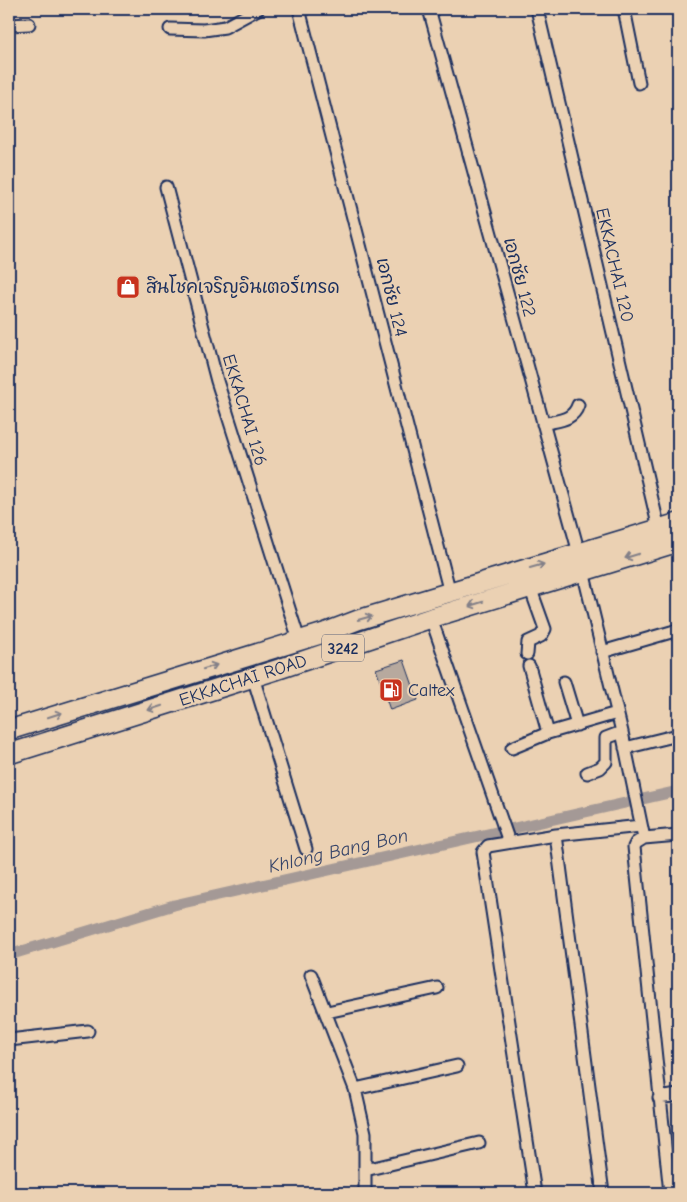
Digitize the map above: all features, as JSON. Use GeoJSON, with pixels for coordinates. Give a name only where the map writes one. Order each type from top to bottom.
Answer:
{"type":"FeatureCollection","features":[{"type":"Feature","properties":{"kind":"main road","name":"EKKACHAI ROAD"},"geometry":{"type":"LineString","coordinates":[[9,754],[530,587],[581,562],[659,529],[678,523]]}},
{"type":"Feature","properties":{"kind":"main road","name":"EKKACHAI ROAD"},"geometry":{"type":"LineString","coordinates":[[9,730],[450,593],[581,562],[678,542]]}},
{"type":"Feature","properties":{"kind":"main road"},"geometry":{"type":"LineString","coordinates":[[118,695],[123,718]]}},
{"type":"Feature","properties":{"kind":"street"},"geometry":{"type":"LineString","coordinates":[[170,29],[204,30],[224,27],[258,9]]}},
{"type":"Feature","properties":{"kind":"street","name":"เอกชัย 124"},"geometry":{"type":"LineString","coordinates":[[300,9],[450,593]]}},
{"type":"Feature","properties":{"kind":"street","name":"เอกชัย 122"},"geometry":{"type":"LineString","coordinates":[[429,9],[581,562],[622,732],[644,838]]}},
{"type":"Feature","properties":{"kind":"street","name":"EKKACHAI 120"},"geometry":{"type":"LineString","coordinates":[[537,9],[659,529]]}},
{"type":"Feature","properties":{"kind":"street"},"geometry":{"type":"LineString","coordinates":[[624,9],[639,84]]}},
{"type":"Feature","properties":{"kind":"street"},"geometry":{"type":"LineString","coordinates":[[9,25],[29,24]]}},
{"type":"Feature","properties":{"kind":"street","name":"EKKACHAI 126"},"geometry":{"type":"LineString","coordinates":[[166,187],[217,381],[298,640]]}},
{"type":"Feature","properties":{"kind":"street"},"geometry":{"type":"LineString","coordinates":[[543,424],[570,417],[575,414],[578,405]]}},
{"type":"Feature","properties":{"kind":"street"},"geometry":{"type":"LineString","coordinates":[[530,587],[545,629],[541,636],[528,642],[528,660],[548,733]]}},
{"type":"Feature","properties":{"kind":"street"},"geometry":{"type":"LineString","coordinates":[[431,618],[507,838]]}},
{"type":"Feature","properties":{"kind":"street"},"geometry":{"type":"LineString","coordinates":[[602,652],[678,630]]}},
{"type":"Feature","properties":{"kind":"street"},"geometry":{"type":"LineString","coordinates":[[252,677],[306,849]]}},
{"type":"Feature","properties":{"kind":"street"},"geometry":{"type":"LineString","coordinates":[[564,682],[576,725]]}},
{"type":"Feature","properties":{"kind":"street"},"geometry":{"type":"LineString","coordinates":[[512,748],[548,733],[617,713]]}},
{"type":"Feature","properties":{"kind":"street"},"geometry":{"type":"LineString","coordinates":[[588,773],[600,768],[606,762],[606,738],[622,732]]}},
{"type":"Feature","properties":{"kind":"street"},"geometry":{"type":"LineString","coordinates":[[625,748],[678,735]]}},
{"type":"Feature","properties":{"kind":"street"},"geometry":{"type":"LineString","coordinates":[[535,1193],[483,852],[488,846],[507,838],[641,826]]}},
{"type":"Feature","properties":{"kind":"street"},"geometry":{"type":"LineString","coordinates":[[556,834],[603,1193]]}},
{"type":"Feature","properties":{"kind":"street"},"geometry":{"type":"LineString","coordinates":[[670,1193],[634,848],[636,843],[644,838],[678,835]]}},
{"type":"Feature","properties":{"kind":"street"},"geometry":{"type":"LineString","coordinates":[[311,975],[326,1012],[335,1042],[355,1089],[366,1133],[366,1193]]}},
{"type":"Feature","properties":{"kind":"street"},"geometry":{"type":"LineString","coordinates":[[326,1012],[437,988]]}},
{"type":"Feature","properties":{"kind":"street"},"geometry":{"type":"LineString","coordinates":[[9,1040],[88,1032]]}},
{"type":"Feature","properties":{"kind":"street"},"geometry":{"type":"LineString","coordinates":[[355,1089],[457,1066]]}},
{"type":"Feature","properties":{"kind":"street"},"geometry":{"type":"LineString","coordinates":[[659,1098],[678,1095]]}},
{"type":"Feature","properties":{"kind":"street"},"geometry":{"type":"LineString","coordinates":[[365,1170],[479,1143]]}},
{"type":"Feature","properties":{"kind":"building"},"geometry":{"type":"Polygon","coordinates":[[[404,660],[418,700],[390,710],[376,669],[404,660]]]}},
{"type":"Feature","properties":{"kind":"waterway","name":"Khlong Bang Bon"},"geometry":{"type":"LineString","coordinates":[[9,955],[174,905],[678,791]]}},
{"type":"Feature","properties":{"kind":"place","name":"สินโชคเจริญอินเตอร์เทรด"},"geometry":{"type":"Point","coordinates":[128,287]}},
{"type":"Feature","properties":{"kind":"place","name":"Caltex"},"geometry":{"type":"Point","coordinates":[391,690]}}]}
